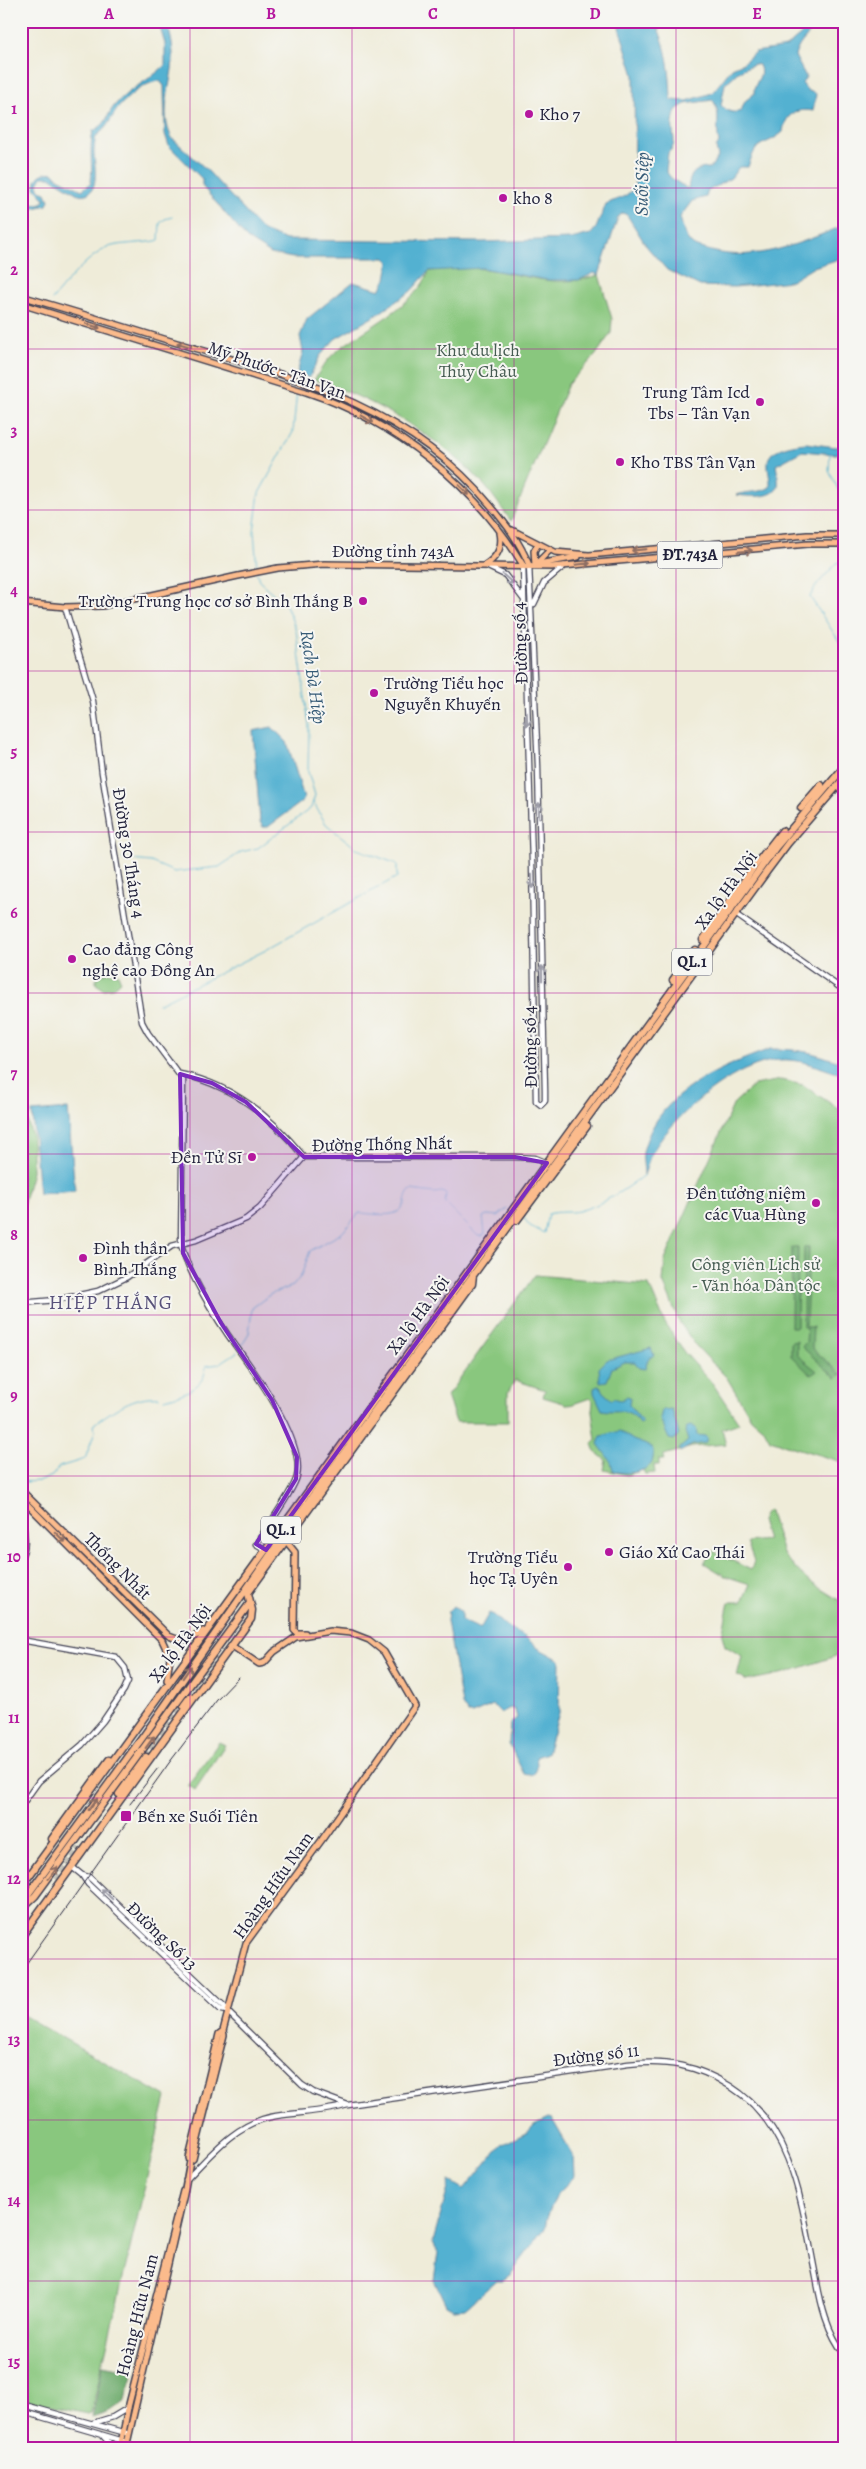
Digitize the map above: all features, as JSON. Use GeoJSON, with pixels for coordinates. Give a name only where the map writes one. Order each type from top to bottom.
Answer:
{"type":"FeatureCollection","features":[{"type":"Feature","properties":{"kind":"highway","name":"Xa lộ Hà Nội"},"geometry":{"type":"LineString","coordinates":[[545,1162],[753,868],[814,793],[845,762]]}},
{"type":"Feature","properties":{"kind":"highway","name":"Xa lộ Hà Nội"},"geometry":{"type":"LineString","coordinates":[[21,1886],[545,1162],[781,840],[845,766]]}},
{"type":"Feature","properties":{"kind":"highway","name":"Xa lộ Hà Nội"},"geometry":{"type":"LineString","coordinates":[[21,1904],[406,1370],[472,1284],[474,1273],[508,1226],[516,1222],[751,898],[751,893],[788,843],[845,777]]}},
{"type":"Feature","properties":{"kind":"highway","name":"Xa lộ Hà Nội"},"geometry":{"type":"LineString","coordinates":[[769,869],[845,783]]}},
{"type":"Feature","properties":{"kind":"highway","name":"Xa lộ Hà Nội"},"geometry":{"type":"LineString","coordinates":[[21,1880],[265,1549]]}},
{"type":"Feature","properties":{"kind":"highway"},"geometry":{"type":"LineString","coordinates":[[21,1936],[251,1619],[252,1610],[246,1591]]}},
{"type":"Feature","properties":{"kind":"highway","name":"Xa lộ Hà Nội"},"geometry":{"type":"LineString","coordinates":[[21,1910],[35,1896],[63,1860],[250,1603]]}},
{"type":"Feature","properties":{"kind":"highway"},"geometry":{"type":"LineString","coordinates":[[218,1658],[252,1610]]}},
{"type":"Feature","properties":{"kind":"highway"},"geometry":{"type":"LineString","coordinates":[[184,1705],[190,1697]]}},
{"type":"Feature","properties":{"kind":"highway"},"geometry":{"type":"LineString","coordinates":[[80,1848],[146,1757]]}},
{"type":"Feature","properties":{"kind":"highway"},"geometry":{"type":"LineString","coordinates":[[56,1854],[72,1867]]}},
{"type":"Feature","properties":{"kind":"highway"},"geometry":{"type":"LineString","coordinates":[[21,1930],[57,1880]]}},
{"type":"Feature","properties":{"kind":"main road","name":"Mỹ Phước - Tân Vạn"},"geometry":{"type":"LineString","coordinates":[[21,296],[312,384],[383,418],[434,450],[478,490],[520,543],[532,565]]}},
{"type":"Feature","properties":{"kind":"main road","name":"Mỹ Phước - Tân Vạn"},"geometry":{"type":"LineString","coordinates":[[21,304],[306,392],[333,401],[361,415],[390,431],[428,458],[464,490],[500,532],[523,565]]}},
{"type":"Feature","properties":{"kind":"main road"},"geometry":{"type":"LineString","coordinates":[[428,458],[434,450]]}},
{"type":"Feature","properties":{"kind":"main road","name":"Mỹ Phước - Tân Vạn"},"geometry":{"type":"LineString","coordinates":[[509,528],[561,554],[589,555],[807,535],[845,536]]}},
{"type":"Feature","properties":{"kind":"main road"},"geometry":{"type":"LineString","coordinates":[[484,565],[493,560],[500,549],[500,532]]}},
{"type":"Feature","properties":{"kind":"main road"},"geometry":{"type":"LineString","coordinates":[[532,565],[534,551],[538,544]]}},
{"type":"Feature","properties":{"kind":"main road","name":"ĐT.743A"},"geometry":{"type":"LineString","coordinates":[[532,565],[566,566],[808,544],[845,544]]}},
{"type":"Feature","properties":{"kind":"main road"},"geometry":{"type":"LineString","coordinates":[[523,565],[532,565],[550,550]]}},
{"type":"Feature","properties":{"kind":"main road","name":"ĐT.743A"},"geometry":{"type":"LineString","coordinates":[[532,565],[545,560],[589,555]]}},
{"type":"Feature","properties":{"kind":"main road","name":"Đường tỉnh 743A"},"geometry":{"type":"LineString","coordinates":[[66,607],[102,606],[263,571],[324,564],[523,565]]}},
{"type":"Feature","properties":{"kind":"main road"},"geometry":{"type":"LineString","coordinates":[[21,603],[66,607]]}},
{"type":"Feature","properties":{"kind":"main road","name":"Thống Nhất"},"geometry":{"type":"LineString","coordinates":[[21,1490],[26,1499],[161,1634],[170,1657],[171,1666],[167,1680]]}},
{"type":"Feature","properties":{"kind":"main road","name":"Hoàng Hữu Nam"},"geometry":{"type":"LineString","coordinates":[[284,1540],[295,1556],[294,1630],[302,1634],[319,1629],[340,1628],[371,1638],[392,1658],[417,1701],[415,1713],[355,1793]]}},
{"type":"Feature","properties":{"kind":"main road","name":"Thống Nhất"},"geometry":{"type":"LineString","coordinates":[[161,1634],[183,1640],[194,1638],[203,1631]]}},
{"type":"Feature","properties":{"kind":"main road","name":"Hoàng Hữu Nam"},"geometry":{"type":"LineString","coordinates":[[126,2433],[219,2034],[222,2031],[246,1942],[355,1793],[415,1706],[384,1652],[369,1640],[340,1631],[320,1632],[296,1637],[287,1642],[264,1663],[259,1664],[232,1646]]}},
{"type":"Feature","properties":{"kind":"main road","name":"Hoàng Hữu Nam"},"geometry":{"type":"LineString","coordinates":[[120,2448],[125,2444],[128,2408],[154,2310]]}},
{"type":"Feature","properties":{"kind":"street"},"geometry":{"type":"LineString","coordinates":[[484,565],[505,575],[524,601]]}},
{"type":"Feature","properties":{"kind":"street","name":"Đường số 4"},"geometry":{"type":"LineString","coordinates":[[523,565],[536,1101],[541,1105],[544,1101],[544,1040],[532,565]]}},
{"type":"Feature","properties":{"kind":"street"},"geometry":{"type":"LineString","coordinates":[[532,608],[544,583],[566,566]]}},
{"type":"Feature","properties":{"kind":"street","name":"Đường 30 Tháng 4"},"geometry":{"type":"LineString","coordinates":[[66,607],[93,701],[102,772],[142,1022],[148,1033],[180,1074]]}},
{"type":"Feature","properties":{"kind":"street"},"geometry":{"type":"LineString","coordinates":[[737,915],[845,991]]}},
{"type":"Feature","properties":{"kind":"street"},"geometry":{"type":"LineString","coordinates":[[265,1549],[256,1544],[296,1479],[298,1465],[293,1444],[272,1400],[196,1279],[181,1245],[183,1086],[180,1074],[212,1083],[246,1102],[285,1136],[304,1157]]}},
{"type":"Feature","properties":{"kind":"street","name":"Đường Thống Nhất"},"geometry":{"type":"LineString","coordinates":[[21,1303],[56,1300],[98,1291],[127,1278],[172,1246],[181,1245],[232,1226],[255,1212],[304,1157],[515,1157],[545,1162]]}},
{"type":"Feature","properties":{"kind":"street"},"geometry":{"type":"LineString","coordinates":[[21,1557],[25,1547],[22,1515],[26,1499]]}},
{"type":"Feature","properties":{"kind":"street"},"geometry":{"type":"LineString","coordinates":[[21,1640],[116,1657],[125,1668],[128,1681],[103,1721],[82,1745],[39,1781],[21,1806]]}},
{"type":"Feature","properties":{"kind":"street","name":"Đường Số 13"},"geometry":{"type":"LineString","coordinates":[[72,1867],[82,1875],[86,1882],[126,1922],[221,2010],[227,2011]]}},
{"type":"Feature","properties":{"kind":"street","name":"Đường Số 13"},"geometry":{"type":"LineString","coordinates":[[82,1875],[90,1877],[224,2006],[302,2085],[313,2092],[348,2105]]}},
{"type":"Feature","properties":{"kind":"street"},"geometry":{"type":"LineString","coordinates":[[126,1922],[131,1917]]}},
{"type":"Feature","properties":{"kind":"street","name":"Đường số 11"},"geometry":{"type":"LineString","coordinates":[[186,2180],[220,2145],[251,2124],[274,2116],[332,2110],[348,2105],[649,2062],[685,2065],[721,2080],[755,2105],[768,2120],[780,2139],[797,2186],[826,2320],[845,2355]]}},
{"type":"Feature","properties":{"kind":"street"},"geometry":{"type":"LineString","coordinates":[[190,2162],[200,2166]]}},
{"type":"Feature","properties":{"kind":"street"},"geometry":{"type":"LineString","coordinates":[[21,2404],[126,2433]]}},
{"type":"Feature","properties":{"kind":"street"},"geometry":{"type":"LineString","coordinates":[[93,2423],[114,2417],[128,2408]]}},
{"type":"Feature","properties":{"kind":"street"},"geometry":{"type":"LineString","coordinates":[[21,2411],[98,2432],[125,2444]]}},
{"type":"Feature","properties":{"kind":"street"},"geometry":{"type":"LineString","coordinates":[[65,2423],[66,2417]]}},
{"type":"Feature","properties":{"kind":"street"},"geometry":{"type":"LineString","coordinates":[[98,2432],[114,2448]]}},
{"type":"Feature","properties":{"kind":"highlighted area"},"geometry":{"type":"Polygon","coordinates":[[[180,1074],[212,1083],[246,1102],[304,1157],[515,1157],[547,1163],[266,1550],[256,1544],[296,1479],[297,1457],[272,1400],[221,1323],[183,1253],[180,1074]]]}},
{"type":"Feature","properties":{"kind":"green space","name":"Khu du lịch Thủy Châu"},"geometry":{"type":"Polygon","coordinates":[[[457,268],[491,270],[552,281],[572,280],[599,275],[612,319],[611,333],[595,356],[568,384],[511,521],[488,489],[468,468],[428,436],[382,408],[336,387],[314,380],[328,360],[338,350],[389,315],[414,294],[423,283],[429,271],[457,268]]]}},
{"type":"Feature","properties":{"kind":"green space"},"geometry":{"type":"Polygon","coordinates":[[[108,972],[118,974],[121,981],[113,988],[104,989],[96,984],[96,980],[100,975],[108,972]]]}},
{"type":"Feature","properties":{"kind":"green space","name":"Công viên Lịch sử - Văn hóa Dân tộc"},"geometry":{"type":"Polygon","coordinates":[[[781,1080],[803,1085],[845,1113],[845,1463],[770,1440],[764,1429],[751,1418],[727,1378],[696,1346],[680,1323],[663,1282],[665,1260],[734,1103],[754,1085],[781,1080]]]}},
{"type":"Feature","properties":{"kind":"green space"},"geometry":{"type":"Polygon","coordinates":[[[21,1103],[32,1135],[32,1172],[21,1212],[21,1103]]]}},
{"type":"Feature","properties":{"kind":"green space"},"geometry":{"type":"Polygon","coordinates":[[[792,1247],[798,1247],[797,1327],[791,1327],[792,1247]]]}},
{"type":"Feature","properties":{"kind":"green space"},"geometry":{"type":"Polygon","coordinates":[[[804,1247],[809,1247],[806,1327],[803,1327],[804,1247]]]}},
{"type":"Feature","properties":{"kind":"green space"},"geometry":{"type":"Polygon","coordinates":[[[535,1275],[649,1285],[665,1323],[684,1352],[713,1384],[739,1423],[722,1429],[726,1444],[692,1447],[664,1455],[664,1460],[659,1460],[659,1465],[654,1465],[655,1473],[645,1474],[643,1470],[627,1475],[604,1470],[606,1460],[595,1452],[592,1444],[596,1440],[592,1411],[593,1401],[590,1398],[570,1405],[543,1397],[545,1390],[515,1380],[508,1393],[508,1422],[456,1422],[447,1396],[535,1275]]]}},
{"type":"Feature","properties":{"kind":"green space"},"geometry":{"type":"Polygon","coordinates":[[[807,1327],[813,1327],[812,1348],[841,1374],[836,1378],[802,1347],[806,1342],[807,1327]]]}},
{"type":"Feature","properties":{"kind":"green space"},"geometry":{"type":"Polygon","coordinates":[[[797,1341],[797,1355],[817,1371],[811,1375],[791,1356],[791,1342],[797,1341]]]}},
{"type":"Feature","properties":{"kind":"green space"},"geometry":{"type":"Polygon","coordinates":[[[769,1510],[784,1556],[807,1580],[845,1604],[845,1653],[785,1673],[746,1681],[742,1677],[737,1676],[742,1656],[725,1646],[722,1635],[729,1602],[742,1602],[750,1584],[725,1576],[704,1563],[713,1551],[751,1570],[754,1561],[747,1542],[767,1540],[761,1521],[765,1512],[769,1510]]]}},
{"type":"Feature","properties":{"kind":"green space"},"geometry":{"type":"Polygon","coordinates":[[[219,1742],[225,1745],[195,1790],[188,1785],[219,1742]]]}},
{"type":"Feature","properties":{"kind":"green space"},"geometry":{"type":"Polygon","coordinates":[[[21,2014],[166,2097],[91,2413],[88,2414],[21,2400],[21,2014]]]}},
{"type":"Feature","properties":{"kind":"green space"},"geometry":{"type":"Polygon","coordinates":[[[103,2365],[133,2371],[126,2400],[112,2410],[92,2417],[103,2365]]]}},
{"type":"Feature","properties":{"kind":"water","name":"Suối Siệp"},"geometry":{"type":"Polygon","coordinates":[[[158,21],[166,21],[172,47],[173,56],[166,118],[172,138],[207,170],[263,231],[286,240],[481,242],[571,239],[591,234],[596,228],[606,204],[625,196],[635,188],[634,75],[617,21],[655,21],[668,60],[671,100],[687,101],[712,93],[732,68],[743,63],[755,52],[786,47],[817,21],[812,31],[800,45],[795,56],[806,77],[802,83],[807,90],[816,94],[813,111],[802,110],[789,117],[783,132],[758,147],[748,167],[739,167],[731,178],[708,191],[706,197],[692,201],[680,217],[686,236],[693,245],[728,254],[763,253],[780,249],[845,225],[845,257],[814,267],[791,281],[735,287],[700,286],[667,270],[647,247],[627,215],[623,213],[618,217],[599,275],[594,273],[579,280],[547,280],[482,268],[429,271],[411,291],[378,314],[335,339],[320,356],[309,378],[297,373],[303,352],[300,336],[307,319],[353,282],[380,290],[386,279],[389,262],[385,258],[293,258],[271,254],[247,239],[202,186],[202,179],[169,146],[165,134],[164,86],[160,81],[149,84],[132,94],[118,108],[106,127],[96,136],[94,152],[95,179],[91,191],[86,194],[78,194],[50,177],[42,177],[38,184],[40,191],[46,193],[49,200],[47,205],[21,211],[21,207],[42,203],[45,199],[35,188],[36,180],[40,175],[54,173],[58,178],[82,190],[91,183],[93,131],[104,122],[121,99],[165,65],[165,44],[158,21]],[[754,64],[739,71],[725,84],[721,105],[727,110],[732,112],[741,111],[745,101],[754,94],[755,86],[761,73],[759,65],[754,64]],[[713,100],[685,104],[676,110],[673,126],[674,143],[668,153],[666,171],[671,178],[688,189],[693,173],[700,169],[710,168],[718,157],[716,148],[719,143],[718,116],[713,100]]]}},
{"type":"Feature","properties":{"kind":"water"},"geometry":{"type":"Polygon","coordinates":[[[806,443],[836,447],[845,446],[845,452],[836,454],[802,451],[776,465],[778,486],[771,493],[759,496],[736,495],[770,487],[768,462],[772,453],[795,444],[806,443]]]}},
{"type":"Feature","properties":{"kind":"water"},"geometry":{"type":"Polygon","coordinates":[[[272,727],[287,742],[304,798],[303,801],[268,827],[263,827],[260,822],[253,731],[272,727]]]}},
{"type":"Feature","properties":{"kind":"water"},"geometry":{"type":"Polygon","coordinates":[[[770,1049],[817,1054],[845,1064],[845,1075],[803,1062],[789,1060],[771,1061],[751,1067],[711,1090],[676,1121],[649,1158],[644,1175],[643,1151],[652,1128],[663,1111],[694,1084],[731,1064],[770,1049]]]}},
{"type":"Feature","properties":{"kind":"water"},"geometry":{"type":"Polygon","coordinates":[[[68,1109],[75,1191],[39,1194],[32,1112],[68,1109]]]}},
{"type":"Feature","properties":{"kind":"water"},"geometry":{"type":"Polygon","coordinates":[[[651,1348],[654,1355],[648,1359],[645,1369],[639,1368],[635,1362],[625,1362],[612,1368],[607,1381],[600,1382],[599,1368],[607,1360],[651,1348]]]}},
{"type":"Feature","properties":{"kind":"water"},"geometry":{"type":"Polygon","coordinates":[[[598,1386],[612,1400],[614,1398],[622,1401],[626,1396],[630,1397],[629,1405],[643,1422],[639,1424],[636,1418],[628,1412],[602,1410],[594,1393],[594,1388],[598,1386]]]}},
{"type":"Feature","properties":{"kind":"water"},"geometry":{"type":"Polygon","coordinates":[[[672,1409],[679,1434],[674,1440],[669,1439],[660,1419],[662,1410],[672,1409]]]}},
{"type":"Feature","properties":{"kind":"water"},"geometry":{"type":"Polygon","coordinates":[[[687,1427],[696,1428],[697,1435],[705,1436],[708,1439],[705,1443],[692,1445],[680,1452],[679,1449],[688,1441],[685,1431],[687,1427]]]}},
{"type":"Feature","properties":{"kind":"water"},"geometry":{"type":"Polygon","coordinates":[[[620,1431],[633,1440],[652,1447],[652,1462],[648,1467],[627,1473],[613,1471],[611,1462],[598,1444],[601,1436],[620,1431]]]}},
{"type":"Feature","properties":{"kind":"water"},"geometry":{"type":"Polygon","coordinates":[[[453,1606],[461,1612],[461,1620],[480,1629],[489,1613],[494,1615],[506,1626],[525,1637],[538,1648],[560,1660],[559,1713],[547,1753],[536,1757],[537,1768],[532,1774],[524,1774],[509,1744],[510,1724],[517,1718],[515,1710],[510,1708],[501,1713],[493,1705],[468,1714],[462,1705],[447,1621],[448,1611],[453,1606]]]}},
{"type":"Feature","properties":{"kind":"water"},"geometry":{"type":"Polygon","coordinates":[[[548,2118],[552,2119],[573,2155],[574,2177],[557,2194],[547,2217],[545,2228],[511,2274],[503,2280],[497,2280],[465,2308],[454,2309],[446,2305],[434,2280],[438,2253],[433,2242],[450,2181],[464,2189],[501,2145],[528,2132],[534,2125],[548,2118]]]}},
{"type":"Feature","properties":{"kind":"waterway"},"geometry":{"type":"LineString","coordinates":[[52,300],[78,270],[101,251],[114,246],[159,240],[160,223],[172,217]]}},
{"type":"Feature","properties":{"kind":"waterway"},"geometry":{"type":"LineString","coordinates":[[21,321],[28,316]]}},
{"type":"Feature","properties":{"kind":"waterway","name":"Rạch Bà Hiệp"},"geometry":{"type":"LineString","coordinates":[[257,569],[254,531],[259,493],[293,432],[297,390]]}},
{"type":"Feature","properties":{"kind":"waterway"},"geometry":{"type":"LineString","coordinates":[[830,453],[829,471],[845,503]]}},
{"type":"Feature","properties":{"kind":"waterway"},"geometry":{"type":"LineString","coordinates":[[845,561],[836,563],[818,583],[810,597],[845,650]]}},
{"type":"Feature","properties":{"kind":"waterway","name":"Rạch Bà Hiệp"},"geometry":{"type":"LineString","coordinates":[[122,859],[151,862],[174,872],[219,867],[241,852],[258,848],[311,808],[315,795],[308,772],[309,726],[296,630],[286,605],[259,581],[257,573]]}},
{"type":"Feature","properties":{"kind":"waterway"},"geometry":{"type":"LineString","coordinates":[[158,1004],[264,951],[397,877],[397,864],[357,849],[326,824],[313,802]]}},
{"type":"Feature","properties":{"kind":"waterway"},"geometry":{"type":"LineString","coordinates":[[523,1217],[530,1226],[544,1233],[548,1214],[579,1211],[597,1205],[644,1175]]}},
{"type":"Feature","properties":{"kind":"waterway"},"geometry":{"type":"LineString","coordinates":[[239,1349],[249,1333],[252,1308],[271,1294],[293,1286],[301,1276],[310,1251],[342,1233],[359,1213],[388,1214],[399,1211],[404,1206],[407,1194],[411,1190],[434,1193],[442,1192],[446,1194],[445,1203],[478,1236],[483,1236],[485,1233],[483,1217],[487,1215],[498,1216],[507,1209]]}},
{"type":"Feature","properties":{"kind":"waterway"},"geometry":{"type":"LineString","coordinates":[[165,1399],[192,1389],[202,1380],[206,1366],[219,1364],[237,1352]]}},
{"type":"Feature","properties":{"kind":"waterway"},"geometry":{"type":"LineString","coordinates":[[23,1482],[41,1481],[52,1476],[59,1467],[85,1459],[95,1431],[94,1424],[124,1404],[141,1398],[159,1397]]}},
{"type":"Feature","properties":{"kind":"tunnel"},"geometry":{"type":"LineString","coordinates":[[190,1697],[218,1658]]}},
{"type":"Feature","properties":{"kind":"tunnel"},"geometry":{"type":"LineString","coordinates":[[146,1757],[184,1705]]}},
{"type":"Feature","properties":{"kind":"tunnel"},"geometry":{"type":"LineString","coordinates":[[57,1880],[80,1848]]}},
{"type":"Feature","properties":{"kind":"railway"},"geometry":{"type":"LineString","coordinates":[[21,1971],[169,1763],[217,1700],[239,1677]]}},
{"type":"Feature","properties":{"kind":"railway"},"geometry":{"type":"LineString","coordinates":[[130,1804],[158,1768]]}},
{"type":"Feature","properties":{"kind":"place","name":"Kho 7"},"geometry":{"type":"Point","coordinates":[529,114]}},
{"type":"Feature","properties":{"kind":"place","name":"kho 8"},"geometry":{"type":"Point","coordinates":[503,198]}},
{"type":"Feature","properties":{"kind":"place","name":"Trung Tâm Icd Tbs – Tân Vạn"},"geometry":{"type":"Point","coordinates":[760,402]}},
{"type":"Feature","properties":{"kind":"place","name":"Kho TBS Tân Vạn"},"geometry":{"type":"Point","coordinates":[620,462]}},
{"type":"Feature","properties":{"kind":"place","name":"Trường Trung học cơ sở Bình Thắng B"},"geometry":{"type":"Point","coordinates":[363,601]}},
{"type":"Feature","properties":{"kind":"place","name":"Trường Tiểu học Nguyễn Khuyến"},"geometry":{"type":"Point","coordinates":[374,693]}},
{"type":"Feature","properties":{"kind":"place","name":"Cao đẳng Công nghệ cao Đồng An"},"geometry":{"type":"Point","coordinates":[72,959]}},
{"type":"Feature","properties":{"kind":"place","name":"Đền Tử Sĩ"},"geometry":{"type":"Point","coordinates":[252,1157]}},
{"type":"Feature","properties":{"kind":"place","name":"Đền tưởng niệm các Vua Hùng"},"geometry":{"type":"Point","coordinates":[816,1203]}},
{"type":"Feature","properties":{"kind":"place","name":"Đình thần Bình Thắng"},"geometry":{"type":"Point","coordinates":[83,1258]}},
{"type":"Feature","properties":{"kind":"place","name":"Giáo Xứ Cao Thái"},"geometry":{"type":"Point","coordinates":[609,1552]}},
{"type":"Feature","properties":{"kind":"place","name":"Trường Tiểu học Tạ Uyên"},"geometry":{"type":"Point","coordinates":[568,1567]}},
{"type":"Feature","properties":{"kind":"place","name":"Bến xe Suối Tiên"},"geometry":{"type":"Point","coordinates":[126,1816]}},
{"type":"Feature","properties":{"kind":"district","name":"HIỆP THẮNG"},"geometry":{"type":"Point","coordinates":[111,1302]}}]}
